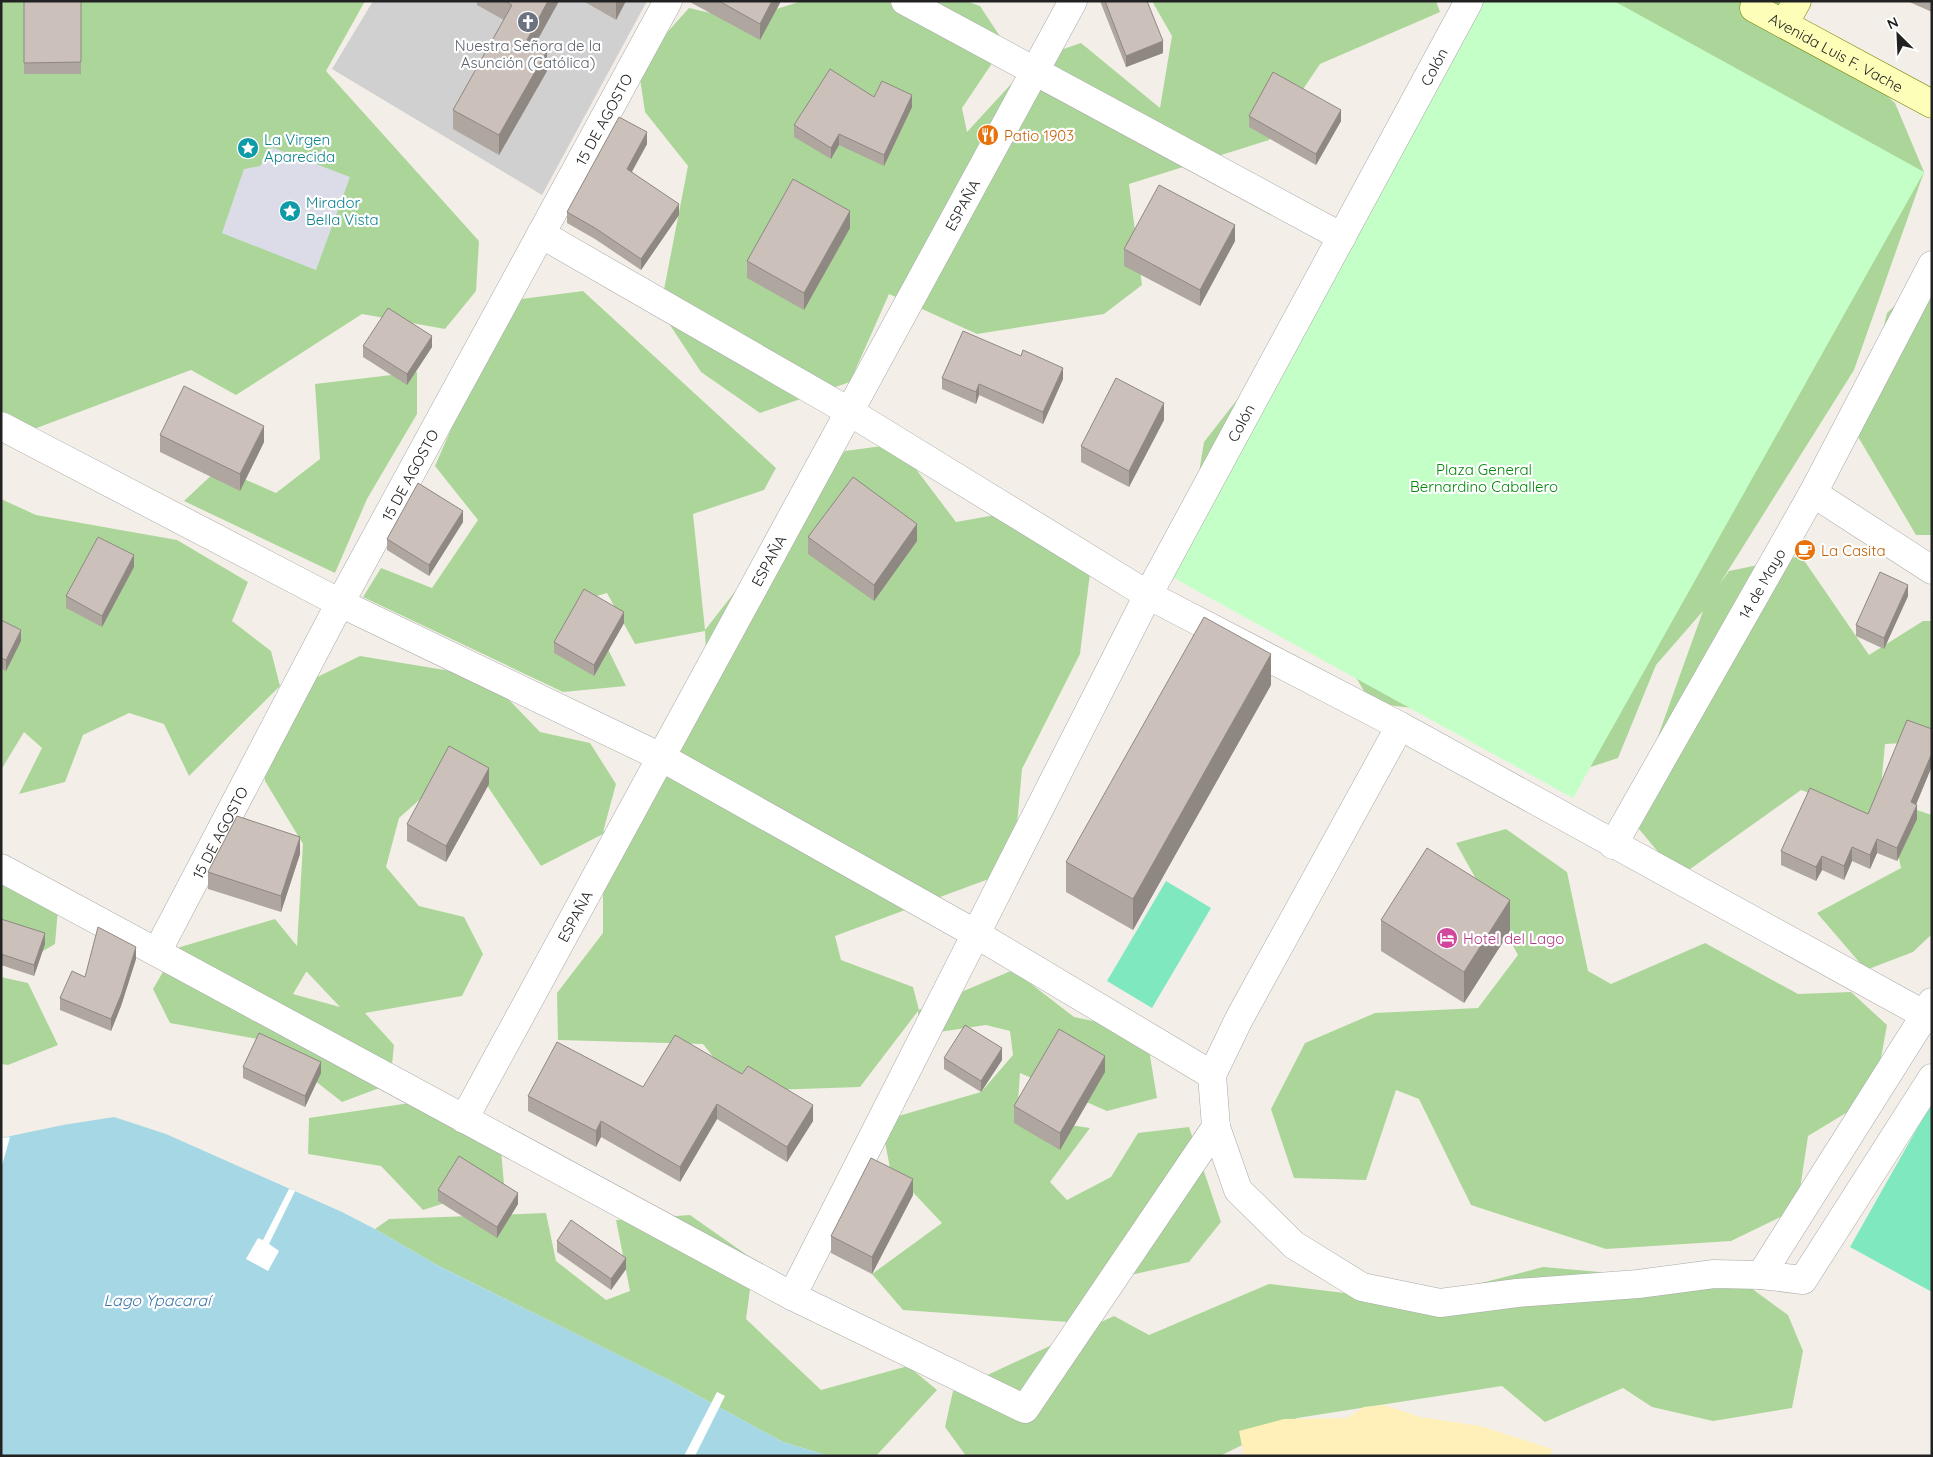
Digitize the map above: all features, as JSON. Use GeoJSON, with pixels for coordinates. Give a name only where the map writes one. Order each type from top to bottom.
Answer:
{"type":"FeatureCollection","features":[{"type":"Feature","properties":{"kind":"street","name":"15 DE AGOSTO"},"geometry":{"type":"LineString","coordinates":[[157,952],[340,603],[668,1]]}},
{"type":"Feature","properties":{"kind":"street"},"geometry":{"type":"LineString","coordinates":[[905,1],[1342,237]]}},
{"type":"Feature","properties":{"kind":"street","name":"ESPAÑA"},"geometry":{"type":"LineString","coordinates":[[464,1119],[1073,1]]}},
{"type":"Feature","properties":{"kind":"street","name":"Colón"},"geometry":{"type":"LineString","coordinates":[[792,1296],[1148,594],[1469,1]]}},
{"type":"Feature","properties":{"kind":"street","name":"Avenida Luis F. Vache"},"geometry":{"type":"LineString","coordinates":[[1751,3],[1790,13],[1932,104]]}},
{"type":"Feature","properties":{"kind":"street"},"geometry":{"type":"LineString","coordinates":[[541,234],[850,412],[1148,594],[1400,726],[1613,845],[1930,1012],[1761,1275]]}},
{"type":"Feature","properties":{"kind":"street","name":"14 de Mayo"},"geometry":{"type":"LineString","coordinates":[[1613,845],[1813,493],[1932,265]]}},
{"type":"Feature","properties":{"kind":"street"},"geometry":{"type":"LineString","coordinates":[[1,426],[340,603],[661,757],[976,934],[1212,1076]]}},
{"type":"Feature","properties":{"kind":"street"},"geometry":{"type":"LineString","coordinates":[[1813,493],[1932,570]]}},
{"type":"Feature","properties":{"kind":"street"},"geometry":{"type":"LineString","coordinates":[[1400,726],[1240,1019],[1212,1076],[1216,1127],[1238,1190],[1294,1245],[1362,1286],[1440,1303],[1517,1293],[1638,1284],[1714,1274],[1761,1275],[1803,1280],[1932,1078]]}},
{"type":"Feature","properties":{"kind":"street"},"geometry":{"type":"LineString","coordinates":[[1,868],[792,1296],[1025,1409],[1216,1127]]}},
{"type":"Feature","properties":{"kind":"shaded area","name":"Nuestra Señora de la Asunción (Católica)"},"geometry":{"type":"Polygon","coordinates":[[[373,1],[583,1],[616,20],[626,1],[647,1],[542,195],[332,69],[373,1]]]}},
{"type":"Feature","properties":{"kind":"shaded area"},"geometry":{"type":"Polygon","coordinates":[[[271,147],[350,177],[316,270],[222,233],[244,169],[260,166],[269,154],[271,147]]]}},
{"type":"Feature","properties":{"kind":"green space"},"geometry":{"type":"Polygon","coordinates":[[[1,1],[365,1],[326,71],[479,241],[476,291],[445,329],[362,314],[236,395],[191,370],[2,441],[1,1]]]}},
{"type":"Feature","properties":{"kind":"green space"},"geometry":{"type":"Polygon","coordinates":[[[802,1],[966,1],[980,6],[1005,44],[962,108],[967,132],[1034,59],[1081,43],[1160,108],[1172,36],[1152,1],[1436,1],[1440,12],[1320,64],[1269,140],[1129,184],[1142,285],[1104,314],[977,334],[889,294],[850,382],[760,413],[701,372],[660,310],[688,166],[645,112],[638,65],[689,8],[741,20],[802,1]]]}},
{"type":"Feature","properties":{"kind":"green space","name":"Plaza General Bernardino Caballero"},"geometry":{"type":"Polygon","coordinates":[[[1476,1],[1780,1],[1895,103],[1924,172],[1854,370],[1719,585],[1729,571],[1801,556],[1869,655],[1923,621],[1932,621],[1932,751],[1928,742],[1885,744],[1880,798],[1932,815],[1932,934],[1913,952],[1866,970],[1817,913],[1901,868],[1891,823],[1801,790],[1679,877],[1629,817],[1703,611],[1656,665],[1618,758],[1548,781],[1445,712],[1371,703],[1347,662],[1190,528],[1204,442],[1315,300],[1476,1]]]}},
{"type":"Feature","properties":{"kind":"green space","name":"Plaza General Bernardino Caballero"},"geometry":{"type":"Polygon","coordinates":[[[1483,1],[1614,1],[1924,172],[1573,798],[1163,572],[1483,1]]]}},
{"type":"Feature","properties":{"kind":"green space"},"geometry":{"type":"Polygon","coordinates":[[[1932,271],[1932,535],[1916,535],[1857,435],[1887,313],[1932,271]]]}},
{"type":"Feature","properties":{"kind":"green space"},"geometry":{"type":"Polygon","coordinates":[[[583,291],[776,468],[764,490],[693,514],[705,630],[845,451],[897,444],[956,522],[1029,509],[1092,557],[1080,654],[1022,769],[1013,870],[835,936],[841,960],[913,987],[919,1010],[1013,970],[1074,1017],[1146,1032],[1157,1098],[1107,1111],[1020,1073],[1017,1117],[1090,1128],[1050,1182],[1067,1200],[1111,1177],[1138,1133],[1189,1127],[1221,1222],[1189,1262],[1117,1278],[1068,1322],[903,1310],[872,1274],[942,1223],[890,1168],[881,1121],[981,1092],[1013,1055],[1010,1031],[986,1025],[919,1035],[918,1011],[860,1087],[740,1091],[703,1044],[558,1040],[557,993],[603,933],[603,834],[541,866],[482,778],[436,785],[399,818],[386,867],[419,906],[464,917],[483,954],[462,996],[365,1013],[394,1045],[390,1084],[342,1102],[263,1040],[170,1023],[153,989],[177,948],[275,919],[297,946],[303,844],[265,781],[263,733],[291,690],[360,656],[487,677],[540,732],[590,743],[616,784],[603,832],[658,781],[707,680],[705,631],[635,644],[607,593],[584,600],[626,686],[563,692],[363,597],[381,568],[432,588],[478,520],[435,466],[507,301],[583,291]],[[307,972],[293,994],[340,1007],[307,972]]]}},
{"type":"Feature","properties":{"kind":"green space"},"geometry":{"type":"Polygon","coordinates":[[[417,372],[417,414],[367,499],[335,573],[184,501],[219,468],[276,493],[320,459],[315,384],[417,372]]]}},
{"type":"Feature","properties":{"kind":"green space"},"geometry":{"type":"Polygon","coordinates":[[[1,499],[36,515],[177,540],[248,582],[232,621],[271,651],[280,686],[189,776],[164,724],[129,713],[83,735],[65,782],[19,794],[42,748],[24,732],[1,770],[1,499]]]}},
{"type":"Feature","properties":{"kind":"green space"},"geometry":{"type":"Polygon","coordinates":[[[1506,829],[1567,872],[1588,971],[1611,984],[1705,943],[1798,994],[1851,992],[1887,1025],[1874,1096],[1808,1136],[1797,1209],[1731,1241],[1606,1249],[1471,1205],[1419,1099],[1396,1090],[1366,1180],[1294,1178],[1271,1109],[1305,1043],[1375,1013],[1478,1008],[1518,955],[1456,843],[1506,829]]]}},
{"type":"Feature","properties":{"kind":"green space"},"geometry":{"type":"Polygon","coordinates":[[[1,870],[58,909],[55,944],[21,964],[1,951],[1,870]]]}},
{"type":"Feature","properties":{"kind":"green space"},"geometry":{"type":"Polygon","coordinates":[[[1166,881],[1211,908],[1152,1008],[1107,981],[1166,881]]]}},
{"type":"Feature","properties":{"kind":"green space"},"geometry":{"type":"Polygon","coordinates":[[[1,977],[28,983],[58,1045],[8,1065],[1,1064],[1,977]]]}},
{"type":"Feature","properties":{"kind":"green space"},"geometry":{"type":"Polygon","coordinates":[[[1932,1102],[1932,1292],[1850,1247],[1932,1102]]]}},
{"type":"Feature","properties":{"kind":"green space"},"geometry":{"type":"Polygon","coordinates":[[[410,1103],[501,1150],[504,1184],[423,1210],[381,1166],[308,1154],[309,1118],[410,1103]]]}},
{"type":"Feature","properties":{"kind":"green space"},"geometry":{"type":"Polygon","coordinates":[[[546,1213],[556,1261],[606,1300],[630,1291],[616,1220],[690,1215],[754,1260],[746,1319],[821,1390],[908,1366],[937,1390],[876,1456],[829,1456],[783,1442],[673,1382],[437,1265],[375,1229],[389,1219],[546,1213]]]}},
{"type":"Feature","properties":{"kind":"green space"},"geometry":{"type":"Polygon","coordinates":[[[1543,1267],[1747,1285],[1788,1315],[1803,1351],[1792,1408],[1713,1421],[1652,1407],[1623,1388],[1545,1422],[1502,1386],[1297,1418],[1220,1456],[966,1456],[945,1427],[953,1391],[1114,1316],[1149,1335],[1269,1284],[1411,1301],[1543,1267]]]}},
{"type":"Feature","properties":{"kind":"sand"},"geometry":{"type":"Polygon","coordinates":[[[1384,1405],[1420,1417],[1480,1426],[1552,1449],[1550,1456],[1244,1456],[1239,1431],[1284,1419],[1347,1418],[1364,1407],[1384,1405]]]}},
{"type":"Feature","properties":{"kind":"water","name":"Lago Ypacaraí"},"geometry":{"type":"Polygon","coordinates":[[[114,1117],[166,1134],[342,1212],[437,1265],[673,1382],[783,1442],[829,1456],[1,1456],[1,1138],[114,1117]]]}},
{"type":"Feature","properties":{"kind":"pier"},"geometry":{"type":"Polygon","coordinates":[[[10,1137],[1,1169],[2,1138],[10,1137]]]}},
{"type":"Feature","properties":{"kind":"pier"},"geometry":{"type":"Polygon","coordinates":[[[289,1189],[295,1191],[269,1244],[279,1251],[268,1271],[246,1259],[258,1238],[263,1240],[289,1189]]]}},
{"type":"Feature","properties":{"kind":"pier"},"geometry":{"type":"Polygon","coordinates":[[[717,1392],[725,1396],[695,1456],[684,1456],[717,1392]]]}},
{"type":"Feature","properties":{"kind":"building"},"geometry":{"type":"Polygon","coordinates":[[[24,1],[81,1],[81,62],[24,63],[24,1]]]}},
{"type":"Feature","properties":{"kind":"building"},"geometry":{"type":"Polygon","coordinates":[[[505,1],[548,1],[527,40],[547,51],[499,135],[453,110],[512,5],[505,1]]]}},
{"type":"Feature","properties":{"kind":"building"},"geometry":{"type":"Polygon","coordinates":[[[719,1],[772,1],[760,24],[719,1]]]}},
{"type":"Feature","properties":{"kind":"building"},"geometry":{"type":"Polygon","coordinates":[[[1105,1],[1147,1],[1163,41],[1126,56],[1105,1]]]}},
{"type":"Feature","properties":{"kind":"building"},"geometry":{"type":"Polygon","coordinates":[[[830,69],[874,97],[882,81],[912,95],[884,155],[839,134],[831,148],[794,125],[830,69]]]}},
{"type":"Feature","properties":{"kind":"building"},"geometry":{"type":"Polygon","coordinates":[[[1273,72],[1341,110],[1316,154],[1249,116],[1273,72]]]}},
{"type":"Feature","properties":{"kind":"building"},"geometry":{"type":"Polygon","coordinates":[[[619,117],[647,132],[627,169],[679,204],[641,259],[595,228],[567,212],[619,117]]]}},
{"type":"Feature","properties":{"kind":"building"},"geometry":{"type":"Polygon","coordinates":[[[793,179],[850,211],[804,293],[747,261],[793,179]]]}},
{"type":"Feature","properties":{"kind":"building"},"geometry":{"type":"Polygon","coordinates":[[[1159,185],[1235,225],[1200,290],[1124,249],[1159,185]]]}},
{"type":"Feature","properties":{"kind":"building"},"geometry":{"type":"Polygon","coordinates":[[[388,308],[432,336],[407,374],[363,346],[388,308]]]}},
{"type":"Feature","properties":{"kind":"building"},"geometry":{"type":"Polygon","coordinates":[[[963,331],[1021,356],[1023,350],[1063,368],[1043,412],[979,384],[976,392],[942,378],[963,331]]]}},
{"type":"Feature","properties":{"kind":"building"},"geometry":{"type":"Polygon","coordinates":[[[1116,378],[1164,403],[1129,471],[1081,446],[1116,378]]]}},
{"type":"Feature","properties":{"kind":"building"},"geometry":{"type":"Polygon","coordinates":[[[184,386],[264,426],[240,474],[160,435],[184,386]]]}},
{"type":"Feature","properties":{"kind":"building"},"geometry":{"type":"Polygon","coordinates":[[[853,477],[917,524],[874,585],[808,537],[853,477]]]}},
{"type":"Feature","properties":{"kind":"building"},"geometry":{"type":"Polygon","coordinates":[[[418,483],[463,511],[429,565],[387,539],[418,483]]]}},
{"type":"Feature","properties":{"kind":"building"},"geometry":{"type":"Polygon","coordinates":[[[98,537],[134,555],[102,616],[66,596],[98,537]]]}},
{"type":"Feature","properties":{"kind":"building"},"geometry":{"type":"Polygon","coordinates":[[[1880,572],[1908,585],[1884,638],[1856,625],[1880,572]]]}},
{"type":"Feature","properties":{"kind":"building"},"geometry":{"type":"Polygon","coordinates":[[[584,589],[624,612],[594,665],[554,642],[584,589]]]}},
{"type":"Feature","properties":{"kind":"building"},"geometry":{"type":"Polygon","coordinates":[[[1204,617],[1271,654],[1133,899],[1066,862],[1204,617]]]}},
{"type":"Feature","properties":{"kind":"building"},"geometry":{"type":"Polygon","coordinates":[[[1,620],[21,630],[6,660],[1,658],[1,620]]]}},
{"type":"Feature","properties":{"kind":"building"},"geometry":{"type":"Polygon","coordinates":[[[1907,720],[1932,729],[1932,753],[1911,802],[1917,805],[1897,848],[1877,839],[1870,855],[1852,847],[1844,866],[1822,856],[1816,867],[1781,851],[1810,788],[1868,814],[1907,720]]]}},
{"type":"Feature","properties":{"kind":"building"},"geometry":{"type":"Polygon","coordinates":[[[449,746],[489,768],[446,846],[407,824],[449,746]]]}},
{"type":"Feature","properties":{"kind":"building"},"geometry":{"type":"Polygon","coordinates":[[[237,816],[300,837],[281,896],[208,872],[237,816]]]}},
{"type":"Feature","properties":{"kind":"building"},"geometry":{"type":"Polygon","coordinates":[[[1427,848],[1510,900],[1464,972],[1381,920],[1427,848]]]}},
{"type":"Feature","properties":{"kind":"building"},"geometry":{"type":"Polygon","coordinates":[[[1,919],[45,933],[34,965],[1,954],[1,919]]]}},
{"type":"Feature","properties":{"kind":"building"},"geometry":{"type":"Polygon","coordinates":[[[98,927],[136,947],[121,995],[111,1019],[60,998],[72,971],[85,977],[98,927]]]}},
{"type":"Feature","properties":{"kind":"building"},"geometry":{"type":"Polygon","coordinates":[[[965,1025],[1002,1048],[981,1081],[944,1058],[965,1025]]]}},
{"type":"Feature","properties":{"kind":"building"},"geometry":{"type":"Polygon","coordinates":[[[1059,1029],[1105,1056],[1060,1133],[1014,1106],[1059,1029]]]}},
{"type":"Feature","properties":{"kind":"building"},"geometry":{"type":"Polygon","coordinates":[[[259,1033],[321,1062],[305,1096],[243,1067],[259,1033]]]}},
{"type":"Feature","properties":{"kind":"building"},"geometry":{"type":"Polygon","coordinates":[[[675,1035],[742,1074],[748,1066],[813,1105],[787,1147],[717,1104],[680,1167],[601,1121],[596,1131],[528,1096],[557,1042],[643,1087],[675,1035]]]}},
{"type":"Feature","properties":{"kind":"building"},"geometry":{"type":"Polygon","coordinates":[[[459,1156],[518,1193],[497,1227],[438,1190],[459,1156]]]}},
{"type":"Feature","properties":{"kind":"building"},"geometry":{"type":"Polygon","coordinates":[[[871,1158],[913,1179],[872,1257],[831,1236],[871,1158]]]}},
{"type":"Feature","properties":{"kind":"building"},"geometry":{"type":"Polygon","coordinates":[[[571,1220],[626,1258],[611,1279],[557,1241],[571,1220]]]}},
{"type":"Feature","properties":{"kind":"place","name":"Nuestra Señora de la Asunción (Católica)"},"geometry":{"type":"Point","coordinates":[528,22]}},
{"type":"Feature","properties":{"kind":"place","name":"Patio 1903"},"geometry":{"type":"Point","coordinates":[988,135]}},
{"type":"Feature","properties":{"kind":"place","name":"La Virgen Aparecida"},"geometry":{"type":"Point","coordinates":[248,148]}},
{"type":"Feature","properties":{"kind":"place","name":"Mirador Bella Vista"},"geometry":{"type":"Point","coordinates":[290,211]}},
{"type":"Feature","properties":{"kind":"place","name":"La Casita"},"geometry":{"type":"Point","coordinates":[1805,550]}},
{"type":"Feature","properties":{"kind":"place","name":"Hotel del Lago"},"geometry":{"type":"Point","coordinates":[1447,938]}}]}
